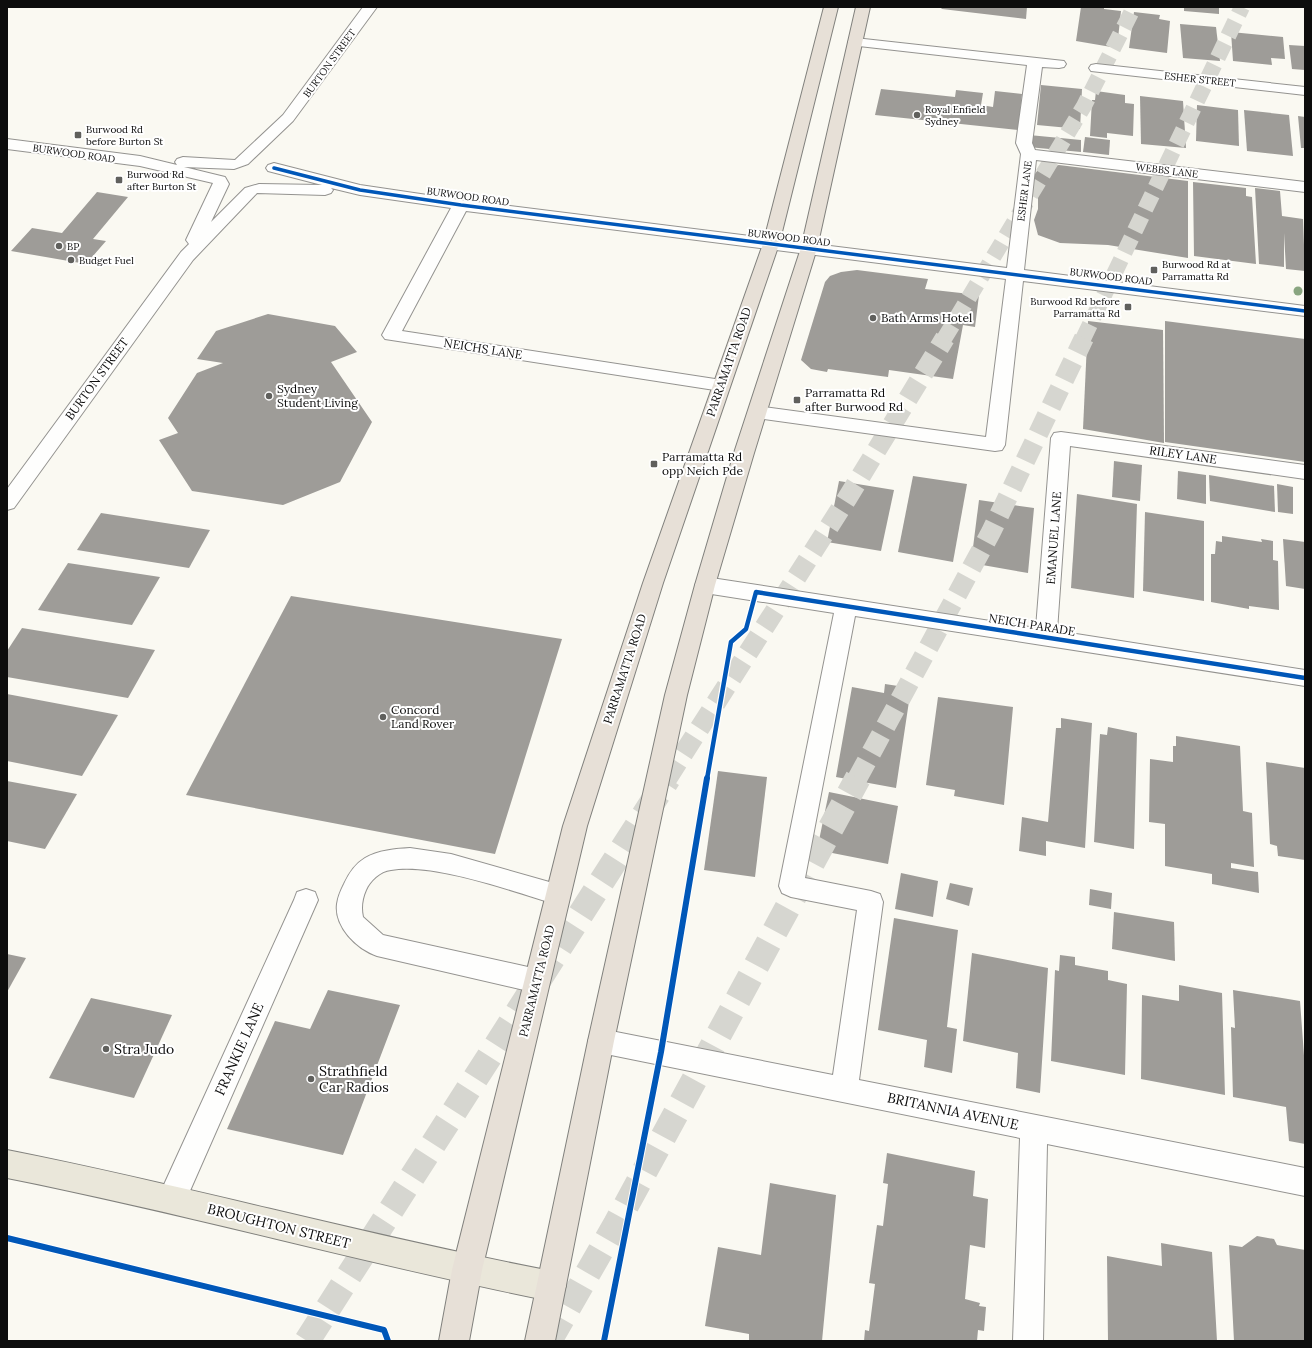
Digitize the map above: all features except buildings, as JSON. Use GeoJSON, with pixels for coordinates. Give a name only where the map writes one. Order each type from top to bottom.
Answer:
{"type":"FeatureCollection","features":[{"type":"Feature","properties":{"kind":"highway","name":"PARRAMATTA ROAD"},"geometry":{"type":"LineString","coordinates":[[454,1341],[466,1270],[577,818],[653,583],[771,244],[831,7]]}},
{"type":"Feature","properties":{"kind":"highway"},"geometry":{"type":"LineString","coordinates":[[540,1341],[601,1041],[676,695],[705,585],[808,248],[863,7]]}},
{"type":"Feature","properties":{"kind":"main road","name":"BROUGHTON STREET"},"geometry":{"type":"LineString","coordinates":[[7,1164],[172,1199],[466,1270],[551,1286]]}},
{"type":"Feature","properties":{"kind":"street","name":"BURTON STREET"},"geometry":{"type":"LineString","coordinates":[[187,256],[220,182],[222,171],[238,163],[288,118],[370,7]]}},
{"type":"Feature","properties":{"kind":"street"},"geometry":{"type":"LineString","coordinates":[[855,42],[1059,64]]}},
{"type":"Feature","properties":{"kind":"street","name":"ESHER LANE"},"geometry":{"type":"LineString","coordinates":[[757,412],[994,445],[1029,154],[1024,143],[1035,62]]}},
{"type":"Feature","properties":{"kind":"street","name":"ESHER STREET"},"geometry":{"type":"LineString","coordinates":[[1096,68],[1305,91]]}},
{"type":"Feature","properties":{"kind":"street","name":"BURTON STREET"},"geometry":{"type":"LineString","coordinates":[[7,503],[187,256],[255,190],[266,186],[275,177],[271,166],[288,118]]}},
{"type":"Feature","properties":{"kind":"street","name":"BURWOOD ROAD"},"geometry":{"type":"LineString","coordinates":[[7,144],[140,161],[238,163],[260,161],[271,166],[360,190],[461,205],[1305,310]]}},
{"type":"Feature","properties":{"kind":"street","name":"WEBBS LANE"},"geometry":{"type":"LineString","coordinates":[[1029,154],[1305,187]]}},
{"type":"Feature","properties":{"kind":"street","name":"BURWOOD ROAD"},"geometry":{"type":"LineString","coordinates":[[140,161],[220,182],[233,191],[360,190]]}},
{"type":"Feature","properties":{"kind":"street","name":"NEICHS LANE"},"geometry":{"type":"LineString","coordinates":[[461,205],[391,335],[721,385]]}},
{"type":"Feature","properties":{"kind":"street","name":"RILEY LANE"},"geometry":{"type":"LineString","coordinates":[[1061,438],[1305,472]]}},
{"type":"Feature","properties":{"kind":"street","name":"EMANUEL LANE"},"geometry":{"type":"LineString","coordinates":[[1046,637],[1061,438]]}},
{"type":"Feature","properties":{"kind":"street","name":"NEICH PARADE"},"geometry":{"type":"LineString","coordinates":[[705,585],[1305,678]]}},
{"type":"Feature","properties":{"kind":"street"},"geometry":{"type":"LineString","coordinates":[[844,1088],[871,902],[790,886],[846,606]]}},
{"type":"Feature","properties":{"kind":"street"},"geometry":{"type":"LineString","coordinates":[[536,980],[377,945],[359,932],[350,917],[349,903],[353,887],[364,874],[378,863],[394,858],[415,857],[446,863],[558,894]]}},
{"type":"Feature","properties":{"kind":"street","name":"FRANKIE LANE"},"geometry":{"type":"LineString","coordinates":[[172,1199],[306,900]]}},
{"type":"Feature","properties":{"kind":"street","name":"BRITANNIA AVENUE"},"geometry":{"type":"LineString","coordinates":[[601,1041],[844,1088],[1305,1182]]}},
{"type":"Feature","properties":{"kind":"street"},"geometry":{"type":"LineString","coordinates":[[1028,1341],[1034,1127]]}},
{"type":"Feature","properties":{"kind":"tunnel"},"geometry":{"type":"LineString","coordinates":[[944,339],[1084,106],[1134,7]]}},
{"type":"Feature","properties":{"kind":"tunnel"},"geometry":{"type":"LineString","coordinates":[[1083,339],[1242,7]]}},
{"type":"Feature","properties":{"kind":"tunnel"},"geometry":{"type":"LineString","coordinates":[[667,779],[848,497],[945,338]]}},
{"type":"Feature","properties":{"kind":"tunnel"},"geometry":{"type":"LineString","coordinates":[[857,779],[991,532],[1084,338]]}},
{"type":"Feature","properties":{"kind":"tunnel"},"geometry":{"type":"LineString","coordinates":[[307,1341],[668,778]]}},
{"type":"Feature","properties":{"kind":"tunnel"},"geometry":{"type":"LineString","coordinates":[[549,1341],[616,1224],[858,778]]}},
{"type":"Feature","properties":{"kind":"cycle path"},"geometry":{"type":"LineString","coordinates":[[274,168],[360,190],[461,205],[1305,311]]}},
{"type":"Feature","properties":{"kind":"cycle path"},"geometry":{"type":"LineString","coordinates":[[604,1341],[661,1052],[731,642],[746,629],[756,592],[1305,678]]}},
{"type":"Feature","properties":{"kind":"cycle path"},"geometry":{"type":"LineString","coordinates":[[7,1238],[384,1330],[388,1341]]}},
{"type":"Feature","properties":{"kind":"place","name":"Royal Enfield Sydney"},"geometry":{"type":"Point","coordinates":[917,115]}},
{"type":"Feature","properties":{"kind":"place","name":"Burwood Rd before Burton St"},"geometry":{"type":"Point","coordinates":[78,135]}},
{"type":"Feature","properties":{"kind":"place","name":"Burwood Rd after Burton St"},"geometry":{"type":"Point","coordinates":[119,180]}},
{"type":"Feature","properties":{"kind":"place","name":"BP"},"geometry":{"type":"Point","coordinates":[59,246]}},
{"type":"Feature","properties":{"kind":"place","name":"Budget Fuel"},"geometry":{"type":"Point","coordinates":[71,260]}},
{"type":"Feature","properties":{"kind":"place","name":"Burwood Rd at Parramatta Rd"},"geometry":{"type":"Point","coordinates":[1154,270]}},
{"type":"Feature","properties":{"kind":"place","name":"Burwood Rd before Parramatta Rd"},"geometry":{"type":"Point","coordinates":[1128,307]}},
{"type":"Feature","properties":{"kind":"place","name":"Bath Arms Hotel"},"geometry":{"type":"Point","coordinates":[873,318]}},
{"type":"Feature","properties":{"kind":"place","name":"Sydney Student Living"},"geometry":{"type":"Point","coordinates":[269,396]}},
{"type":"Feature","properties":{"kind":"place","name":"Parramatta Rd after Burwood Rd"},"geometry":{"type":"Point","coordinates":[797,400]}},
{"type":"Feature","properties":{"kind":"place","name":"Parramatta Rd opp Neich Pde"},"geometry":{"type":"Point","coordinates":[654,464]}},
{"type":"Feature","properties":{"kind":"place","name":"Concord Land Rover"},"geometry":{"type":"Point","coordinates":[383,717]}},
{"type":"Feature","properties":{"kind":"place","name":"Stra Judo"},"geometry":{"type":"Point","coordinates":[106,1049]}},
{"type":"Feature","properties":{"kind":"place","name":"Strathfield Car Radios"},"geometry":{"type":"Point","coordinates":[311,1079]}}]}
